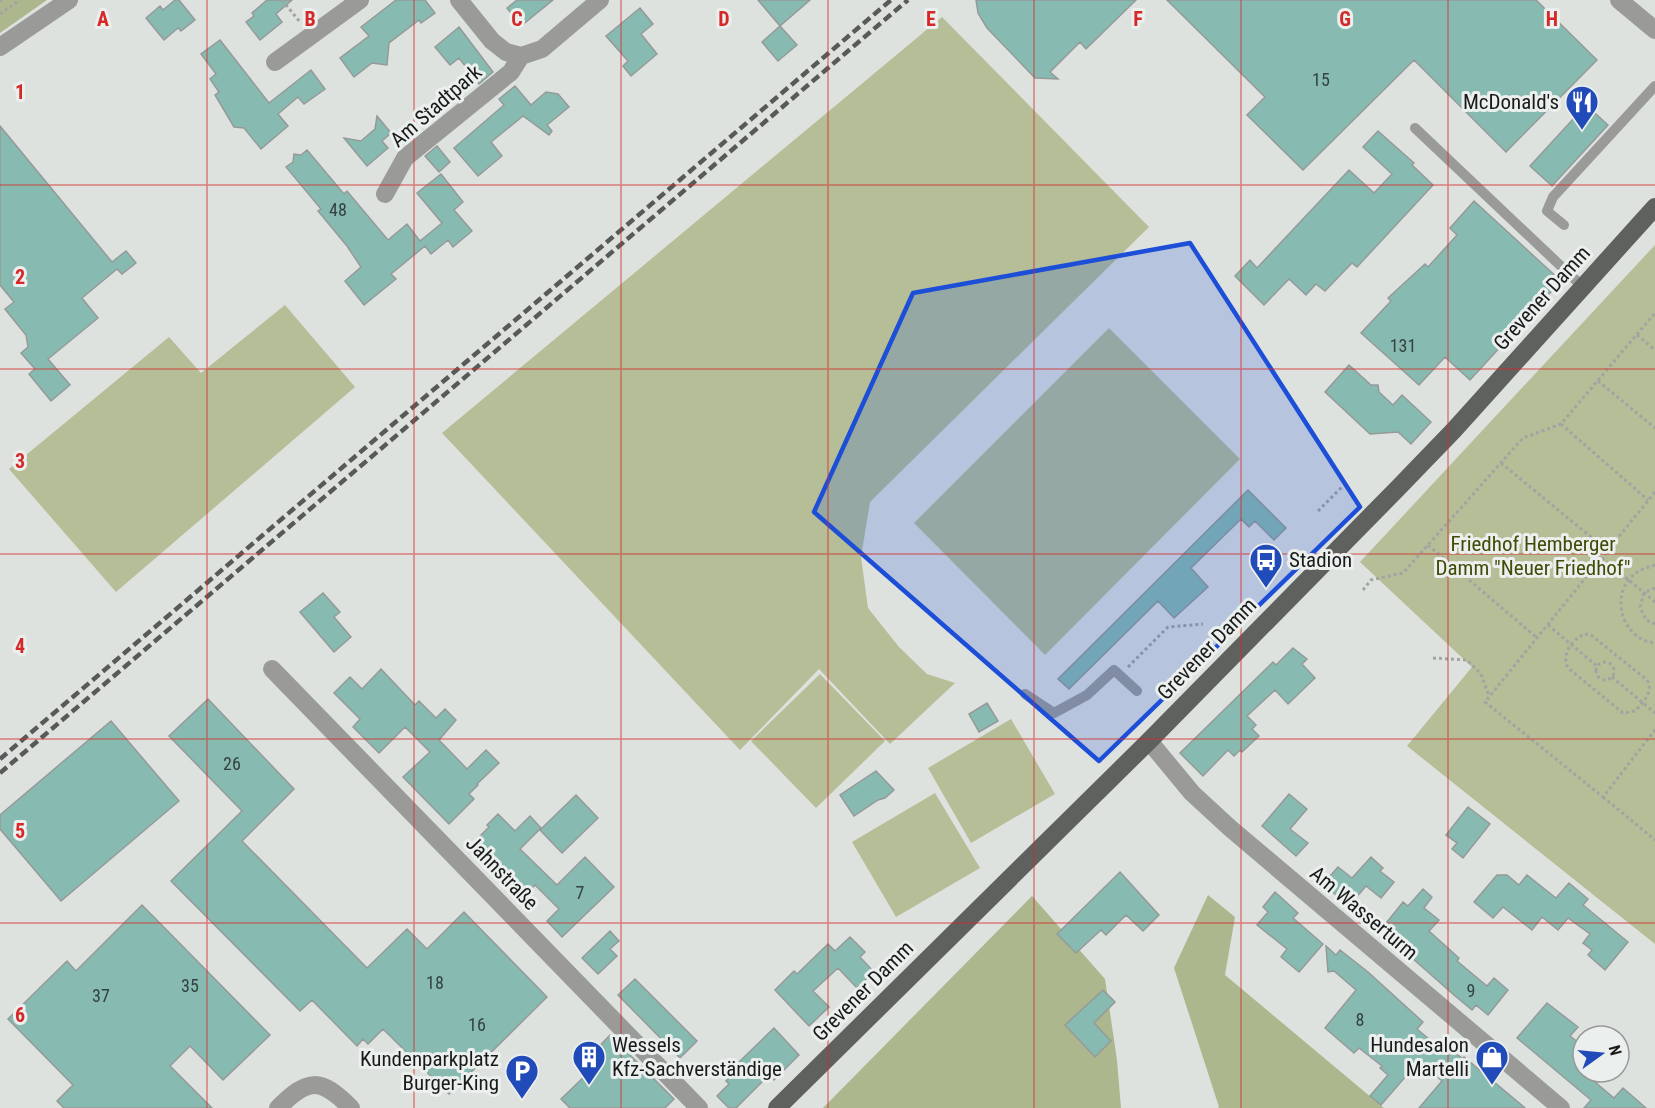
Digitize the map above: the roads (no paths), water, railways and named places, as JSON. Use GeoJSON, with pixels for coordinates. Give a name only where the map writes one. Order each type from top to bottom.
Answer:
{"type":"FeatureCollection","features":[{"type":"Feature","properties":{"kind":"main road","name":"Grevener Damm"},"geometry":{"type":"LineString","coordinates":[[777,1108],[1149,741],[1454,430],[1655,207]]}},
{"type":"Feature","properties":{"kind":"street"},"geometry":{"type":"LineString","coordinates":[[0,47],[69,0]]}},
{"type":"Feature","properties":{"kind":"street"},"geometry":{"type":"LineString","coordinates":[[274,62],[360,0]]}},
{"type":"Feature","properties":{"kind":"street","name":"Am Stadtpark"},"geometry":{"type":"LineString","coordinates":[[459,0],[492,41],[506,52],[521,56],[542,49],[600,0]]}},
{"type":"Feature","properties":{"kind":"street"},"geometry":{"type":"LineString","coordinates":[[1619,0],[1655,30]]}},
{"type":"Feature","properties":{"kind":"street","name":"Am Stadtpark"},"geometry":{"type":"LineString","coordinates":[[385,194],[405,158],[512,72],[521,56]]}},
{"type":"Feature","properties":{"kind":"street","name":"Jahnstraße"},"geometry":{"type":"LineString","coordinates":[[272,669],[699,1108]]}},
{"type":"Feature","properties":{"kind":"street","name":"Am Wasserturm"},"geometry":{"type":"LineString","coordinates":[[1149,741],[1192,793],[1230,828],[1561,1108]]}},
{"type":"Feature","properties":{"kind":"street"},"geometry":{"type":"LineString","coordinates":[[278,1108],[306,1085],[325,1087],[336,1093],[351,1108]]}},
{"type":"Feature","properties":{"kind":"lane"},"geometry":{"type":"LineString","coordinates":[[1564,225],[1547,211],[1553,197],[1655,86]]}},
{"type":"Feature","properties":{"kind":"lane"},"geometry":{"type":"LineString","coordinates":[[1415,128],[1583,287]]}},
{"type":"Feature","properties":{"kind":"lane"},"geometry":{"type":"LineString","coordinates":[[1025,693],[1054,713],[1087,695],[1114,670],[1137,691]]}},
{"type":"Feature","properties":{"kind":"railway"},"geometry":{"type":"LineString","coordinates":[[0,759],[891,0]]}},
{"type":"Feature","properties":{"kind":"railway"},"geometry":{"type":"LineString","coordinates":[[0,773],[908,0]]}},
{"type":"Feature","properties":{"kind":"place","name":"McDonald's"},"geometry":{"type":"Point","coordinates":[1582,131]}},
{"type":"Feature","properties":{"kind":"place","name":"Stadion"},"geometry":{"type":"Point","coordinates":[1266,589]}},
{"type":"Feature","properties":{"kind":"place","name":"Wessels Kfz-Sachverständige"},"geometry":{"type":"Point","coordinates":[589,1086]}},
{"type":"Feature","properties":{"kind":"place","name":"Hundesalon Martelli"},"geometry":{"type":"Point","coordinates":[1492,1086]}},
{"type":"Feature","properties":{"kind":"place","name":"Kundenparkplatz Burger-King"},"geometry":{"type":"Point","coordinates":[522,1100]}},
{"type":"Feature","properties":{"kind":"park label","name":"Friedhof Hemberger Damm \"Neuer Friedhof\""},"geometry":{"type":"Point","coordinates":[1533,556]}}]}
